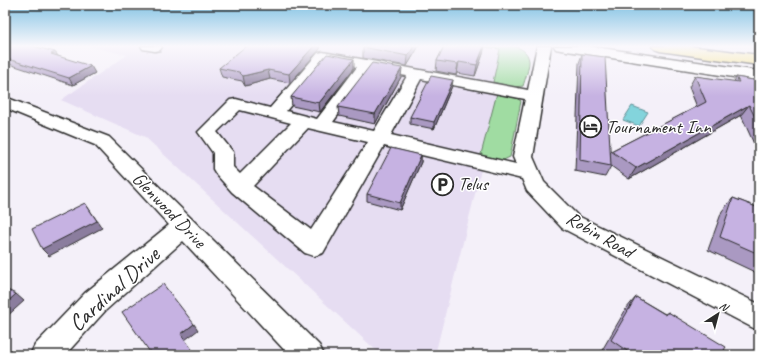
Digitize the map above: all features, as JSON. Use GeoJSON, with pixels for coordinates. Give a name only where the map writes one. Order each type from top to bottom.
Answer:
{"type":"FeatureCollection","features":[{"type":"Feature","properties":{"kind":"street"},"geometry":{"type":"LineString","coordinates":[[274,114],[318,63]]}},
{"type":"Feature","properties":{"kind":"street"},"geometry":{"type":"LineString","coordinates":[[361,63],[535,96]]}},
{"type":"Feature","properties":{"kind":"street","name":"Robin Road"},"geometry":{"type":"LineString","coordinates":[[541,63],[523,157],[535,186],[570,222],[759,318]]}},
{"type":"Feature","properties":{"kind":"street"},"geometry":{"type":"LineString","coordinates":[[672,63],[759,76]]}},
{"type":"Feature","properties":{"kind":"street"},"geometry":{"type":"LineString","coordinates":[[240,187],[313,123],[367,64]]}},
{"type":"Feature","properties":{"kind":"street"},"geometry":{"type":"LineString","coordinates":[[416,74],[379,138],[314,246],[240,187],[223,169],[223,152],[207,132],[236,104],[274,114],[379,138],[530,174]]}},
{"type":"Feature","properties":{"kind":"street","name":"Glenwood Drive"},"geometry":{"type":"LineString","coordinates":[[5,102],[102,141],[309,355]]}},
{"type":"Feature","properties":{"kind":"street","name":"Cardinal Drive"},"geometry":{"type":"LineString","coordinates":[[45,355],[94,302],[184,226]]}},
{"type":"Feature","properties":{"kind":"shaded area"},"geometry":{"type":"Polygon","coordinates":[[[116,63],[508,63],[435,355],[381,355],[145,137],[61,100],[116,63]]]}},
{"type":"Feature","properties":{"kind":"green space"},"geometry":{"type":"Polygon","coordinates":[[[497,63],[529,63],[523,86],[513,87],[493,82],[497,63]]]}},
{"type":"Feature","properties":{"kind":"green space"},"geometry":{"type":"Polygon","coordinates":[[[497,93],[511,95],[521,101],[510,157],[499,162],[480,158],[497,93]]]}},
{"type":"Feature","properties":{"kind":"water"},"geometry":{"type":"Polygon","coordinates":[[[632,106],[648,112],[639,126],[623,120],[632,106]]]}},
{"type":"Feature","properties":{"kind":"building"},"geometry":{"type":"Polygon","coordinates":[[[20,63],[80,63],[91,66],[69,78],[20,63]]]}},
{"type":"Feature","properties":{"kind":"building"},"geometry":{"type":"Polygon","coordinates":[[[225,63],[299,63],[289,74],[268,70],[243,76],[239,72],[219,68],[225,63]]]}},
{"type":"Feature","properties":{"kind":"building"},"geometry":{"type":"Polygon","coordinates":[[[320,63],[351,63],[319,103],[291,97],[320,63]]]}},
{"type":"Feature","properties":{"kind":"building"},"geometry":{"type":"Polygon","coordinates":[[[372,63],[402,68],[375,114],[338,107],[372,63]]]}},
{"type":"Feature","properties":{"kind":"building"},"geometry":{"type":"Polygon","coordinates":[[[464,63],[478,63],[477,65],[464,63]]]}},
{"type":"Feature","properties":{"kind":"building","name":"Tournament Inn"},"geometry":{"type":"Polygon","coordinates":[[[582,63],[605,63],[611,166],[580,160],[582,63]]]}},
{"type":"Feature","properties":{"kind":"building"},"geometry":{"type":"Polygon","coordinates":[[[431,76],[453,80],[434,122],[410,117],[431,76]]]}},
{"type":"Feature","properties":{"kind":"building"},"geometry":{"type":"Polygon","coordinates":[[[695,76],[739,82],[736,77],[759,81],[759,125],[749,105],[636,168],[611,151],[706,102],[695,76]]]}},
{"type":"Feature","properties":{"kind":"building"},"geometry":{"type":"Polygon","coordinates":[[[391,148],[421,155],[400,203],[367,194],[391,148]]]}},
{"type":"Feature","properties":{"kind":"building"},"geometry":{"type":"Polygon","coordinates":[[[733,198],[759,208],[759,254],[720,237],[733,198]]]}},
{"type":"Feature","properties":{"kind":"building"},"geometry":{"type":"Polygon","coordinates":[[[85,203],[97,221],[42,249],[32,229],[85,203]]]}},
{"type":"Feature","properties":{"kind":"building"},"geometry":{"type":"Polygon","coordinates":[[[163,284],[194,324],[181,334],[196,355],[152,355],[122,312],[163,284]]]}},
{"type":"Feature","properties":{"kind":"building"},"geometry":{"type":"Polygon","coordinates":[[[5,289],[16,294],[5,304],[5,289]]]}},
{"type":"Feature","properties":{"kind":"building"},"geometry":{"type":"Polygon","coordinates":[[[636,297],[666,315],[668,312],[726,347],[724,350],[732,355],[633,355],[611,340],[636,297]]]}},
{"type":"Feature","properties":{"kind":"place","name":"Tournament Inn"},"geometry":{"type":"Point","coordinates":[590,127]}},
{"type":"Feature","properties":{"kind":"place","name":"Telus"},"geometry":{"type":"Point","coordinates":[442,184]}}]}
